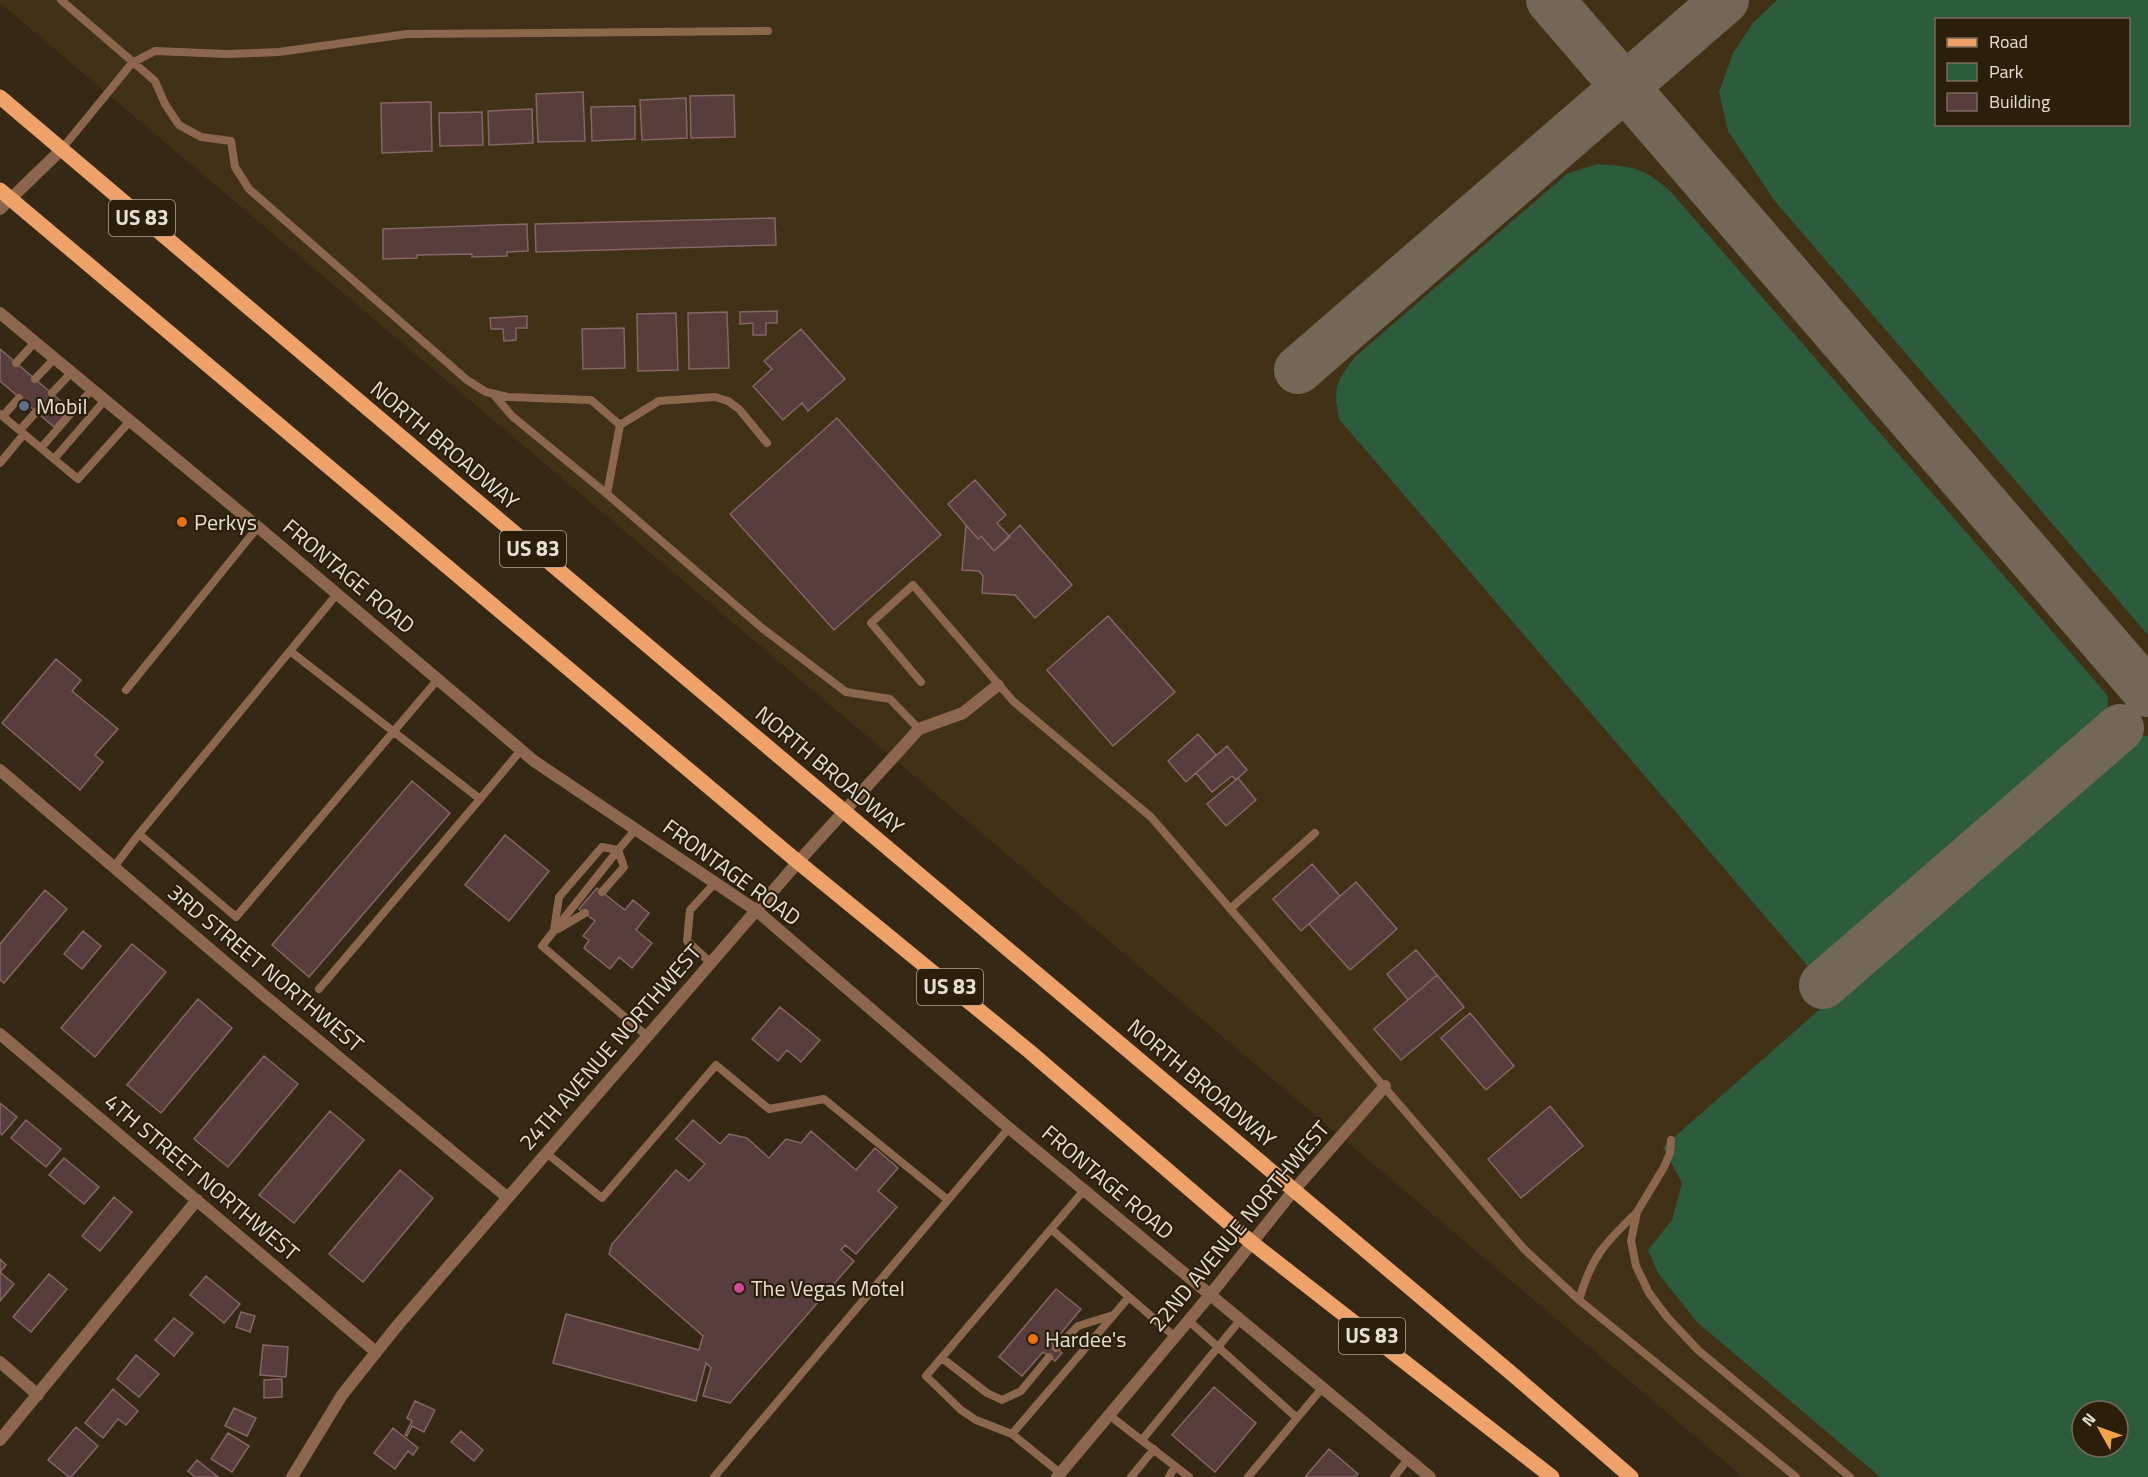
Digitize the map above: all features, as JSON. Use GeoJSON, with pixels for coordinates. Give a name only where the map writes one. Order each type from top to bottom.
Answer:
{"type":"FeatureCollection","features":[{"type":"Feature","properties":{"kind":"main road","name":"NORTH BROADWAY"},"geometry":{"type":"LineString","coordinates":[[0,97],[1517,1378],[1631,1477]]}},
{"type":"Feature","properties":{"kind":"main road","name":"US 83"},"geometry":{"type":"LineString","coordinates":[[3,199],[798,862],[1029,1051],[1251,1242],[1552,1477]]}},
{"type":"Feature","properties":{"kind":"street"},"geometry":{"type":"LineString","coordinates":[[3,199],[62,150]]}},
{"type":"Feature","properties":{"kind":"street","name":"FRONTAGE ROAD"},"geometry":{"type":"LineString","coordinates":[[0,313],[258,526],[534,761],[757,910],[1009,1128],[1430,1477]]}},
{"type":"Feature","properties":{"kind":"street","name":"24TH AVENUE NORTHWEST"},"geometry":{"type":"LineString","coordinates":[[292,1477],[342,1395],[397,1326],[798,862],[919,729],[963,713],[998,685]]}},
{"type":"Feature","properties":{"kind":"street","name":"3RD STREET NORTHWEST"},"geometry":{"type":"LineString","coordinates":[[0,770],[266,997],[507,1197]]}},
{"type":"Feature","properties":{"kind":"street","name":"4TH STREET NORTHWEST"},"geometry":{"type":"LineString","coordinates":[[0,1034],[376,1352]]}},
{"type":"Feature","properties":{"kind":"street","name":"22ND AVENUE NORTHWEST"},"geometry":{"type":"LineString","coordinates":[[1059,1475],[1189,1321],[1294,1190],[1385,1086]]}},
{"type":"Feature","properties":{"kind":"street"},"geometry":{"type":"LineString","coordinates":[[0,1440],[196,1200]]}},
{"type":"Feature","properties":{"kind":"street"},"geometry":{"type":"LineString","coordinates":[[0,1362],[38,1395]]}},
{"type":"Feature","properties":{"kind":"lane"},"geometry":{"type":"LineString","coordinates":[[61,0],[155,81],[165,105],[179,125],[201,137],[231,141],[235,167],[249,189],[263,204],[467,380],[486,392],[508,397],[591,400],[620,425]]}},
{"type":"Feature","properties":{"kind":"lane"},"geometry":{"type":"LineString","coordinates":[[62,150],[132,63],[155,51],[227,54],[279,52],[407,34],[768,31]]}},
{"type":"Feature","properties":{"kind":"lane"},"geometry":{"type":"LineString","coordinates":[[16,363],[35,342]]}},
{"type":"Feature","properties":{"kind":"lane"},"geometry":{"type":"LineString","coordinates":[[35,379],[55,358]]}},
{"type":"Feature","properties":{"kind":"lane"},"geometry":{"type":"LineString","coordinates":[[52,393],[72,372]]}},
{"type":"Feature","properties":{"kind":"lane"},"geometry":{"type":"LineString","coordinates":[[41,448],[92,389]]}},
{"type":"Feature","properties":{"kind":"lane"},"geometry":{"type":"LineString","coordinates":[[493,394],[512,416],[607,494],[762,628],[846,692],[890,699],[919,729]]}},
{"type":"Feature","properties":{"kind":"lane"},"geometry":{"type":"LineString","coordinates":[[607,494],[620,425],[659,401],[715,397],[728,401],[739,409],[767,443]]}},
{"type":"Feature","properties":{"kind":"lane"},"geometry":{"type":"LineString","coordinates":[[19,398],[1,415],[78,479],[130,421]]}},
{"type":"Feature","properties":{"kind":"lane"},"geometry":{"type":"LineString","coordinates":[[54,459],[105,400]]}},
{"type":"Feature","properties":{"kind":"lane"},"geometry":{"type":"LineString","coordinates":[[0,463],[36,412]]}},
{"type":"Feature","properties":{"kind":"lane"},"geometry":{"type":"LineString","coordinates":[[126,690],[258,526]]}},
{"type":"Feature","properties":{"kind":"lane"},"geometry":{"type":"LineString","coordinates":[[921,682],[871,623],[913,585],[1013,701],[1151,817],[1524,1249],[1579,1300],[1796,1477]]}},
{"type":"Feature","properties":{"kind":"lane"},"geometry":{"type":"LineString","coordinates":[[114,867],[337,594]]}},
{"type":"Feature","properties":{"kind":"lane"},"geometry":{"type":"LineString","coordinates":[[290,651],[480,799]]}},
{"type":"Feature","properties":{"kind":"lane"},"geometry":{"type":"LineString","coordinates":[[139,834],[236,916],[439,678]]}},
{"type":"Feature","properties":{"kind":"lane"},"geometry":{"type":"LineString","coordinates":[[319,989],[521,750]]}},
{"type":"Feature","properties":{"kind":"lane"},"geometry":{"type":"LineString","coordinates":[[636,829],[542,946],[647,1036]]}},
{"type":"Feature","properties":{"kind":"lane"},"geometry":{"type":"LineString","coordinates":[[1230,909],[1315,832]]}},
{"type":"Feature","properties":{"kind":"lane"},"geometry":{"type":"LineString","coordinates":[[554,931],[559,897],[603,847],[618,850]]}},
{"type":"Feature","properties":{"kind":"lane"},"geometry":{"type":"LineString","coordinates":[[602,892],[624,867],[618,850]]}},
{"type":"Feature","properties":{"kind":"lane"},"geometry":{"type":"LineString","coordinates":[[711,963],[687,941],[690,910],[715,883]]}},
{"type":"Feature","properties":{"kind":"lane"},"geometry":{"type":"LineString","coordinates":[[554,931],[585,913]]}},
{"type":"Feature","properties":{"kind":"lane"},"geometry":{"type":"LineString","coordinates":[[545,1152],[603,1198],[716,1065],[769,1109],[824,1099],[948,1200]]}},
{"type":"Feature","properties":{"kind":"lane"},"geometry":{"type":"LineString","coordinates":[[714,1477],[1009,1128]]}},
{"type":"Feature","properties":{"kind":"lane"},"geometry":{"type":"LineString","coordinates":[[1579,1300],[1587,1274],[1604,1245],[1637,1212],[1664,1167],[1671,1153],[1671,1140]]}},
{"type":"Feature","properties":{"kind":"lane"},"geometry":{"type":"LineString","coordinates":[[1059,1475],[1012,1434],[976,1420],[961,1410],[926,1376],[1085,1189]]}},
{"type":"Feature","properties":{"kind":"lane"},"geometry":{"type":"LineString","coordinates":[[1637,1212],[1631,1241],[1636,1266],[1649,1293],[1667,1317],[1698,1350],[1850,1477]]}},
{"type":"Feature","properties":{"kind":"lane"},"geometry":{"type":"LineString","coordinates":[[1051,1229],[1175,1337]]}},
{"type":"Feature","properties":{"kind":"lane"},"geometry":{"type":"LineString","coordinates":[[1012,1434],[1129,1297]]}},
{"type":"Feature","properties":{"kind":"lane"},"geometry":{"type":"LineString","coordinates":[[1056,1348],[1078,1326],[1113,1315]]}},
{"type":"Feature","properties":{"kind":"lane"},"geometry":{"type":"LineString","coordinates":[[1142,1440],[1241,1319]]}},
{"type":"Feature","properties":{"kind":"lane"},"geometry":{"type":"LineString","coordinates":[[1189,1321],[1297,1418]]}},
{"type":"Feature","properties":{"kind":"lane"},"geometry":{"type":"LineString","coordinates":[[942,1358],[987,1394],[1002,1400],[1021,1391],[1049,1357]]}},
{"type":"Feature","properties":{"kind":"lane"},"geometry":{"type":"LineString","coordinates":[[1248,1477],[1323,1387]]}},
{"type":"Feature","properties":{"kind":"lane"},"geometry":{"type":"LineString","coordinates":[[1109,1415],[1189,1477]]}},
{"type":"Feature","properties":{"kind":"lane"},"geometry":{"type":"LineString","coordinates":[[1131,1477],[1154,1449]]}},
{"type":"Feature","properties":{"kind":"lane"},"geometry":{"type":"LineString","coordinates":[[1395,1477],[1409,1458]]}},
{"type":"Feature","properties":{"kind":"lane"},"geometry":{"type":"LineString","coordinates":[[1169,1477],[1175,1466]]}},
{"type":"Feature","properties":{"kind":"shaded area"},"geometry":{"type":"Polygon","coordinates":[[[0,0],[2148,0],[2148,1477],[1743,1477],[0,3],[0,0]]]}},
{"type":"Feature","properties":{"kind":"green space"},"geometry":{"type":"Polygon","coordinates":[[[1777,0],[2148,0],[2148,635],[1774,200],[1728,131],[1719,92],[1733,53],[1753,23],[1777,0]]]}},
{"type":"Feature","properties":{"kind":"green space"},"geometry":{"type":"Polygon","coordinates":[[[1598,164],[1621,166],[1646,173],[1671,192],[2108,697],[2107,714],[2100,722],[1812,971],[1339,419],[1336,392],[1340,379],[1355,357],[1568,173],[1598,164]]]}},
{"type":"Feature","properties":{"kind":"green space"},"geometry":{"type":"Polygon","coordinates":[[[2132,735],[2148,736],[2148,1477],[1880,1477],[1697,1322],[1658,1273],[1648,1250],[1672,1220],[1682,1183],[1663,1147],[2132,735]]]}},
{"type":"Feature","properties":{"kind":"building"},"geometry":{"type":"Polygon","coordinates":[[[583,92],[585,141],[538,142],[536,94],[583,92]]]}},
{"type":"Feature","properties":{"kind":"building"},"geometry":{"type":"Polygon","coordinates":[[[734,95],[735,137],[691,138],[690,96],[734,95]]]}},
{"type":"Feature","properties":{"kind":"building"},"geometry":{"type":"Polygon","coordinates":[[[686,98],[687,138],[642,140],[640,100],[686,98]]]}},
{"type":"Feature","properties":{"kind":"building"},"geometry":{"type":"Polygon","coordinates":[[[431,102],[432,151],[382,153],[381,103],[431,102]]]}},
{"type":"Feature","properties":{"kind":"building"},"geometry":{"type":"Polygon","coordinates":[[[635,106],[635,139],[592,141],[591,107],[635,106]]]}},
{"type":"Feature","properties":{"kind":"building"},"geometry":{"type":"Polygon","coordinates":[[[532,109],[533,143],[489,145],[488,111],[532,109]]]}},
{"type":"Feature","properties":{"kind":"building"},"geometry":{"type":"Polygon","coordinates":[[[482,112],[483,145],[440,146],[439,113],[482,112]]]}},
{"type":"Feature","properties":{"kind":"building"},"geometry":{"type":"Polygon","coordinates":[[[775,218],[776,245],[536,252],[535,224],[775,218]]]}},
{"type":"Feature","properties":{"kind":"building"},"geometry":{"type":"Polygon","coordinates":[[[527,224],[528,251],[507,252],[507,256],[417,255],[417,258],[383,259],[383,229],[527,224]]]}},
{"type":"Feature","properties":{"kind":"building"},"geometry":{"type":"Polygon","coordinates":[[[777,311],[777,323],[766,323],[766,335],[753,335],[753,323],[740,324],[740,312],[777,311]]]}},
{"type":"Feature","properties":{"kind":"building"},"geometry":{"type":"Polygon","coordinates":[[[727,312],[729,368],[689,369],[688,313],[727,312]]]}},
{"type":"Feature","properties":{"kind":"building"},"geometry":{"type":"Polygon","coordinates":[[[676,313],[678,370],[638,371],[637,314],[676,313]]]}},
{"type":"Feature","properties":{"kind":"building"},"geometry":{"type":"Polygon","coordinates":[[[527,316],[527,328],[516,328],[516,340],[504,341],[503,329],[491,329],[490,318],[527,316]]]}},
{"type":"Feature","properties":{"kind":"building"},"geometry":{"type":"Polygon","coordinates":[[[624,328],[625,368],[583,369],[582,329],[624,328]]]}},
{"type":"Feature","properties":{"kind":"building"},"geometry":{"type":"Polygon","coordinates":[[[801,329],[845,379],[808,411],[802,403],[783,420],[753,386],[772,369],[764,361],[801,329]]]}},
{"type":"Feature","properties":{"kind":"building"},"geometry":{"type":"Polygon","coordinates":[[[0,349],[70,409],[54,427],[0,381],[0,349]]]}},
{"type":"Feature","properties":{"kind":"building"},"geometry":{"type":"Polygon","coordinates":[[[837,418],[941,535],[834,630],[730,514],[837,418]]]}},
{"type":"Feature","properties":{"kind":"building"},"geometry":{"type":"Polygon","coordinates":[[[975,480],[1006,515],[997,523],[1010,537],[994,551],[981,536],[978,539],[948,504],[975,480]]]}},
{"type":"Feature","properties":{"kind":"building"},"geometry":{"type":"Polygon","coordinates":[[[966,525],[978,539],[981,536],[994,551],[1020,525],[1072,585],[1035,618],[1015,595],[982,593],[983,576],[979,571],[962,570],[966,525]]]}},
{"type":"Feature","properties":{"kind":"building"},"geometry":{"type":"Polygon","coordinates":[[[1108,616],[1175,692],[1113,746],[1047,670],[1108,616]]]}},
{"type":"Feature","properties":{"kind":"building"},"geometry":{"type":"Polygon","coordinates":[[[56,659],[81,680],[72,691],[118,729],[95,755],[103,762],[80,790],[2,723],[56,659]]]}},
{"type":"Feature","properties":{"kind":"building"},"geometry":{"type":"Polygon","coordinates":[[[1198,734],[1216,755],[1186,782],[1168,761],[1198,734]]]}},
{"type":"Feature","properties":{"kind":"building"},"geometry":{"type":"Polygon","coordinates":[[[1227,746],[1247,770],[1236,780],[1232,776],[1212,792],[1196,773],[1227,746]]]}},
{"type":"Feature","properties":{"kind":"building"},"geometry":{"type":"Polygon","coordinates":[[[1238,778],[1256,800],[1226,826],[1207,804],[1238,778]]]}},
{"type":"Feature","properties":{"kind":"building"},"geometry":{"type":"Polygon","coordinates":[[[412,781],[450,813],[309,977],[272,945],[412,781]]]}},
{"type":"Feature","properties":{"kind":"building"},"geometry":{"type":"Polygon","coordinates":[[[505,835],[549,871],[509,921],[465,885],[505,835]]]}},
{"type":"Feature","properties":{"kind":"building"},"geometry":{"type":"Polygon","coordinates":[[[1312,864],[1340,896],[1301,931],[1273,899],[1312,864]]]}},
{"type":"Feature","properties":{"kind":"building"},"geometry":{"type":"Polygon","coordinates":[[[1356,882],[1397,929],[1350,970],[1309,924],[1356,882]]]}},
{"type":"Feature","properties":{"kind":"building"},"geometry":{"type":"Polygon","coordinates":[[[597,888],[625,910],[633,900],[649,913],[636,930],[652,943],[632,968],[619,957],[610,969],[584,948],[589,940],[583,936],[595,921],[579,909],[597,888]]]}},
{"type":"Feature","properties":{"kind":"building"},"geometry":{"type":"Polygon","coordinates":[[[45,890],[67,909],[4,983],[0,980],[0,944],[45,890]]]}},
{"type":"Feature","properties":{"kind":"building"},"geometry":{"type":"Polygon","coordinates":[[[83,931],[101,946],[82,969],[64,954],[83,931]]]}},
{"type":"Feature","properties":{"kind":"building"},"geometry":{"type":"Polygon","coordinates":[[[132,944],[166,972],[95,1057],[61,1028],[132,944]]]}},
{"type":"Feature","properties":{"kind":"building"},"geometry":{"type":"Polygon","coordinates":[[[1416,950],[1437,975],[1408,1000],[1387,974],[1416,950]]]}},
{"type":"Feature","properties":{"kind":"building"},"geometry":{"type":"Polygon","coordinates":[[[1437,975],[1464,1007],[1401,1060],[1374,1029],[1437,975]]]}},
{"type":"Feature","properties":{"kind":"building"},"geometry":{"type":"Polygon","coordinates":[[[198,999],[232,1028],[161,1113],[127,1085],[198,999]]]}},
{"type":"Feature","properties":{"kind":"building"},"geometry":{"type":"Polygon","coordinates":[[[780,1007],[820,1040],[801,1062],[787,1050],[778,1061],[752,1039],[780,1007]]]}},
{"type":"Feature","properties":{"kind":"building"},"geometry":{"type":"Polygon","coordinates":[[[1470,1013],[1514,1066],[1486,1090],[1441,1038],[1470,1013]]]}},
{"type":"Feature","properties":{"kind":"building"},"geometry":{"type":"Polygon","coordinates":[[[264,1056],[298,1084],[228,1167],[194,1139],[264,1056]]]}},
{"type":"Feature","properties":{"kind":"building"},"geometry":{"type":"Polygon","coordinates":[[[0,1103],[17,1117],[2,1135],[0,1133],[0,1103]]]}},
{"type":"Feature","properties":{"kind":"building"},"geometry":{"type":"Polygon","coordinates":[[[1550,1106],[1583,1146],[1521,1198],[1488,1159],[1550,1106]]]}},
{"type":"Feature","properties":{"kind":"building"},"geometry":{"type":"Polygon","coordinates":[[[330,1111],[364,1140],[294,1223],[259,1195],[330,1111]]]}},
{"type":"Feature","properties":{"kind":"building"},"geometry":{"type":"Polygon","coordinates":[[[26,1120],[61,1149],[46,1167],[11,1138],[26,1120]]]}},
{"type":"Feature","properties":{"kind":"building","name":"The Vegas Motel"},"geometry":{"type":"Polygon","coordinates":[[[693,1120],[720,1144],[729,1134],[747,1138],[769,1158],[786,1139],[801,1143],[811,1131],[856,1170],[875,1148],[898,1168],[878,1191],[897,1207],[856,1254],[845,1245],[841,1250],[854,1261],[730,1403],[703,1396],[711,1368],[706,1363],[696,1401],[553,1363],[566,1314],[699,1350],[703,1336],[609,1254],[612,1244],[676,1170],[689,1181],[705,1164],[676,1139],[693,1120]]]}},
{"type":"Feature","properties":{"kind":"building"},"geometry":{"type":"Polygon","coordinates":[[[64,1158],[99,1187],[84,1204],[49,1175],[64,1158]]]}},
{"type":"Feature","properties":{"kind":"building"},"geometry":{"type":"Polygon","coordinates":[[[400,1170],[433,1198],[363,1282],[329,1254],[400,1170]]]}},
{"type":"Feature","properties":{"kind":"building"},"geometry":{"type":"Polygon","coordinates":[[[114,1197],[132,1212],[100,1251],[82,1236],[114,1197]]]}},
{"type":"Feature","properties":{"kind":"building"},"geometry":{"type":"Polygon","coordinates":[[[0,1259],[6,1265],[0,1272],[0,1259]]]}},
{"type":"Feature","properties":{"kind":"building"},"geometry":{"type":"Polygon","coordinates":[[[0,1272],[14,1284],[0,1301],[0,1272]]]}},
{"type":"Feature","properties":{"kind":"building"},"geometry":{"type":"Polygon","coordinates":[[[49,1274],[67,1289],[31,1332],[13,1317],[49,1274]]]}},
{"type":"Feature","properties":{"kind":"building"},"geometry":{"type":"Polygon","coordinates":[[[206,1276],[240,1304],[224,1323],[190,1295],[206,1276]]]}},
{"type":"Feature","properties":{"kind":"building"},"geometry":{"type":"Polygon","coordinates":[[[1056,1289],[1081,1309],[1052,1344],[1062,1353],[1055,1361],[1043,1352],[1022,1376],[999,1357],[1056,1289]]]}},
{"type":"Feature","properties":{"kind":"building"},"geometry":{"type":"Polygon","coordinates":[[[241,1312],[255,1316],[250,1332],[236,1327],[241,1312]]]}},
{"type":"Feature","properties":{"kind":"building"},"geometry":{"type":"Polygon","coordinates":[[[174,1318],[193,1333],[174,1356],[155,1340],[174,1318]]]}},
{"type":"Feature","properties":{"kind":"building"},"geometry":{"type":"Polygon","coordinates":[[[263,1345],[288,1347],[286,1377],[260,1375],[263,1345]]]}},
{"type":"Feature","properties":{"kind":"building"},"geometry":{"type":"Polygon","coordinates":[[[136,1355],[159,1374],[139,1397],[117,1379],[136,1355]]]}},
{"type":"Feature","properties":{"kind":"building"},"geometry":{"type":"Polygon","coordinates":[[[282,1379],[282,1397],[264,1398],[264,1380],[282,1379]]]}},
{"type":"Feature","properties":{"kind":"building"},"geometry":{"type":"Polygon","coordinates":[[[1214,1387],[1256,1423],[1215,1472],[1172,1435],[1214,1387]]]}},
{"type":"Feature","properties":{"kind":"building"},"geometry":{"type":"Polygon","coordinates":[[[113,1389],[138,1411],[126,1425],[118,1419],[103,1438],[85,1423],[113,1389]]]}},
{"type":"Feature","properties":{"kind":"building"},"geometry":{"type":"Polygon","coordinates":[[[415,1401],[435,1410],[424,1432],[412,1426],[407,1436],[405,1435],[412,1421],[407,1418],[415,1401]]]}},
{"type":"Feature","properties":{"kind":"building"},"geometry":{"type":"Polygon","coordinates":[[[234,1408],[256,1418],[247,1436],[225,1426],[234,1408]]]}},
{"type":"Feature","properties":{"kind":"building"},"geometry":{"type":"Polygon","coordinates":[[[76,1427],[98,1446],[69,1477],[48,1460],[76,1427]]]}},
{"type":"Feature","properties":{"kind":"building"},"geometry":{"type":"Polygon","coordinates":[[[393,1428],[418,1448],[413,1455],[408,1451],[395,1469],[374,1453],[393,1428]]]}},
{"type":"Feature","properties":{"kind":"building"},"geometry":{"type":"Polygon","coordinates":[[[461,1431],[483,1450],[474,1461],[451,1442],[461,1431]]]}},
{"type":"Feature","properties":{"kind":"building"},"geometry":{"type":"Polygon","coordinates":[[[228,1433],[249,1446],[232,1472],[211,1459],[228,1433]]]}},
{"type":"Feature","properties":{"kind":"building"},"geometry":{"type":"Polygon","coordinates":[[[1329,1449],[1358,1474],[1355,1477],[1305,1477],[1329,1449]]]}},
{"type":"Feature","properties":{"kind":"building"},"geometry":{"type":"Polygon","coordinates":[[[197,1460],[218,1477],[195,1477],[188,1471],[197,1460]]]}},
{"type":"Feature","properties":{"kind":"taxiway"},"geometry":{"type":"LineString","coordinates":[[1550,0],[2148,693]]}},
{"type":"Feature","properties":{"kind":"taxiway"},"geometry":{"type":"LineString","coordinates":[[1298,370],[1725,0]]}},
{"type":"Feature","properties":{"kind":"taxiway"},"geometry":{"type":"LineString","coordinates":[[1823,985],[2120,728]]}},
{"type":"Feature","properties":{"kind":"place","name":"Mobil"},"geometry":{"type":"Point","coordinates":[24,406]}},
{"type":"Feature","properties":{"kind":"place","name":"Perkys"},"geometry":{"type":"Point","coordinates":[182,522]}},
{"type":"Feature","properties":{"kind":"place","name":"The Vegas Motel"},"geometry":{"type":"Point","coordinates":[739,1288]}},
{"type":"Feature","properties":{"kind":"place","name":"Hardee's"},"geometry":{"type":"Point","coordinates":[1033,1339]}}]}
